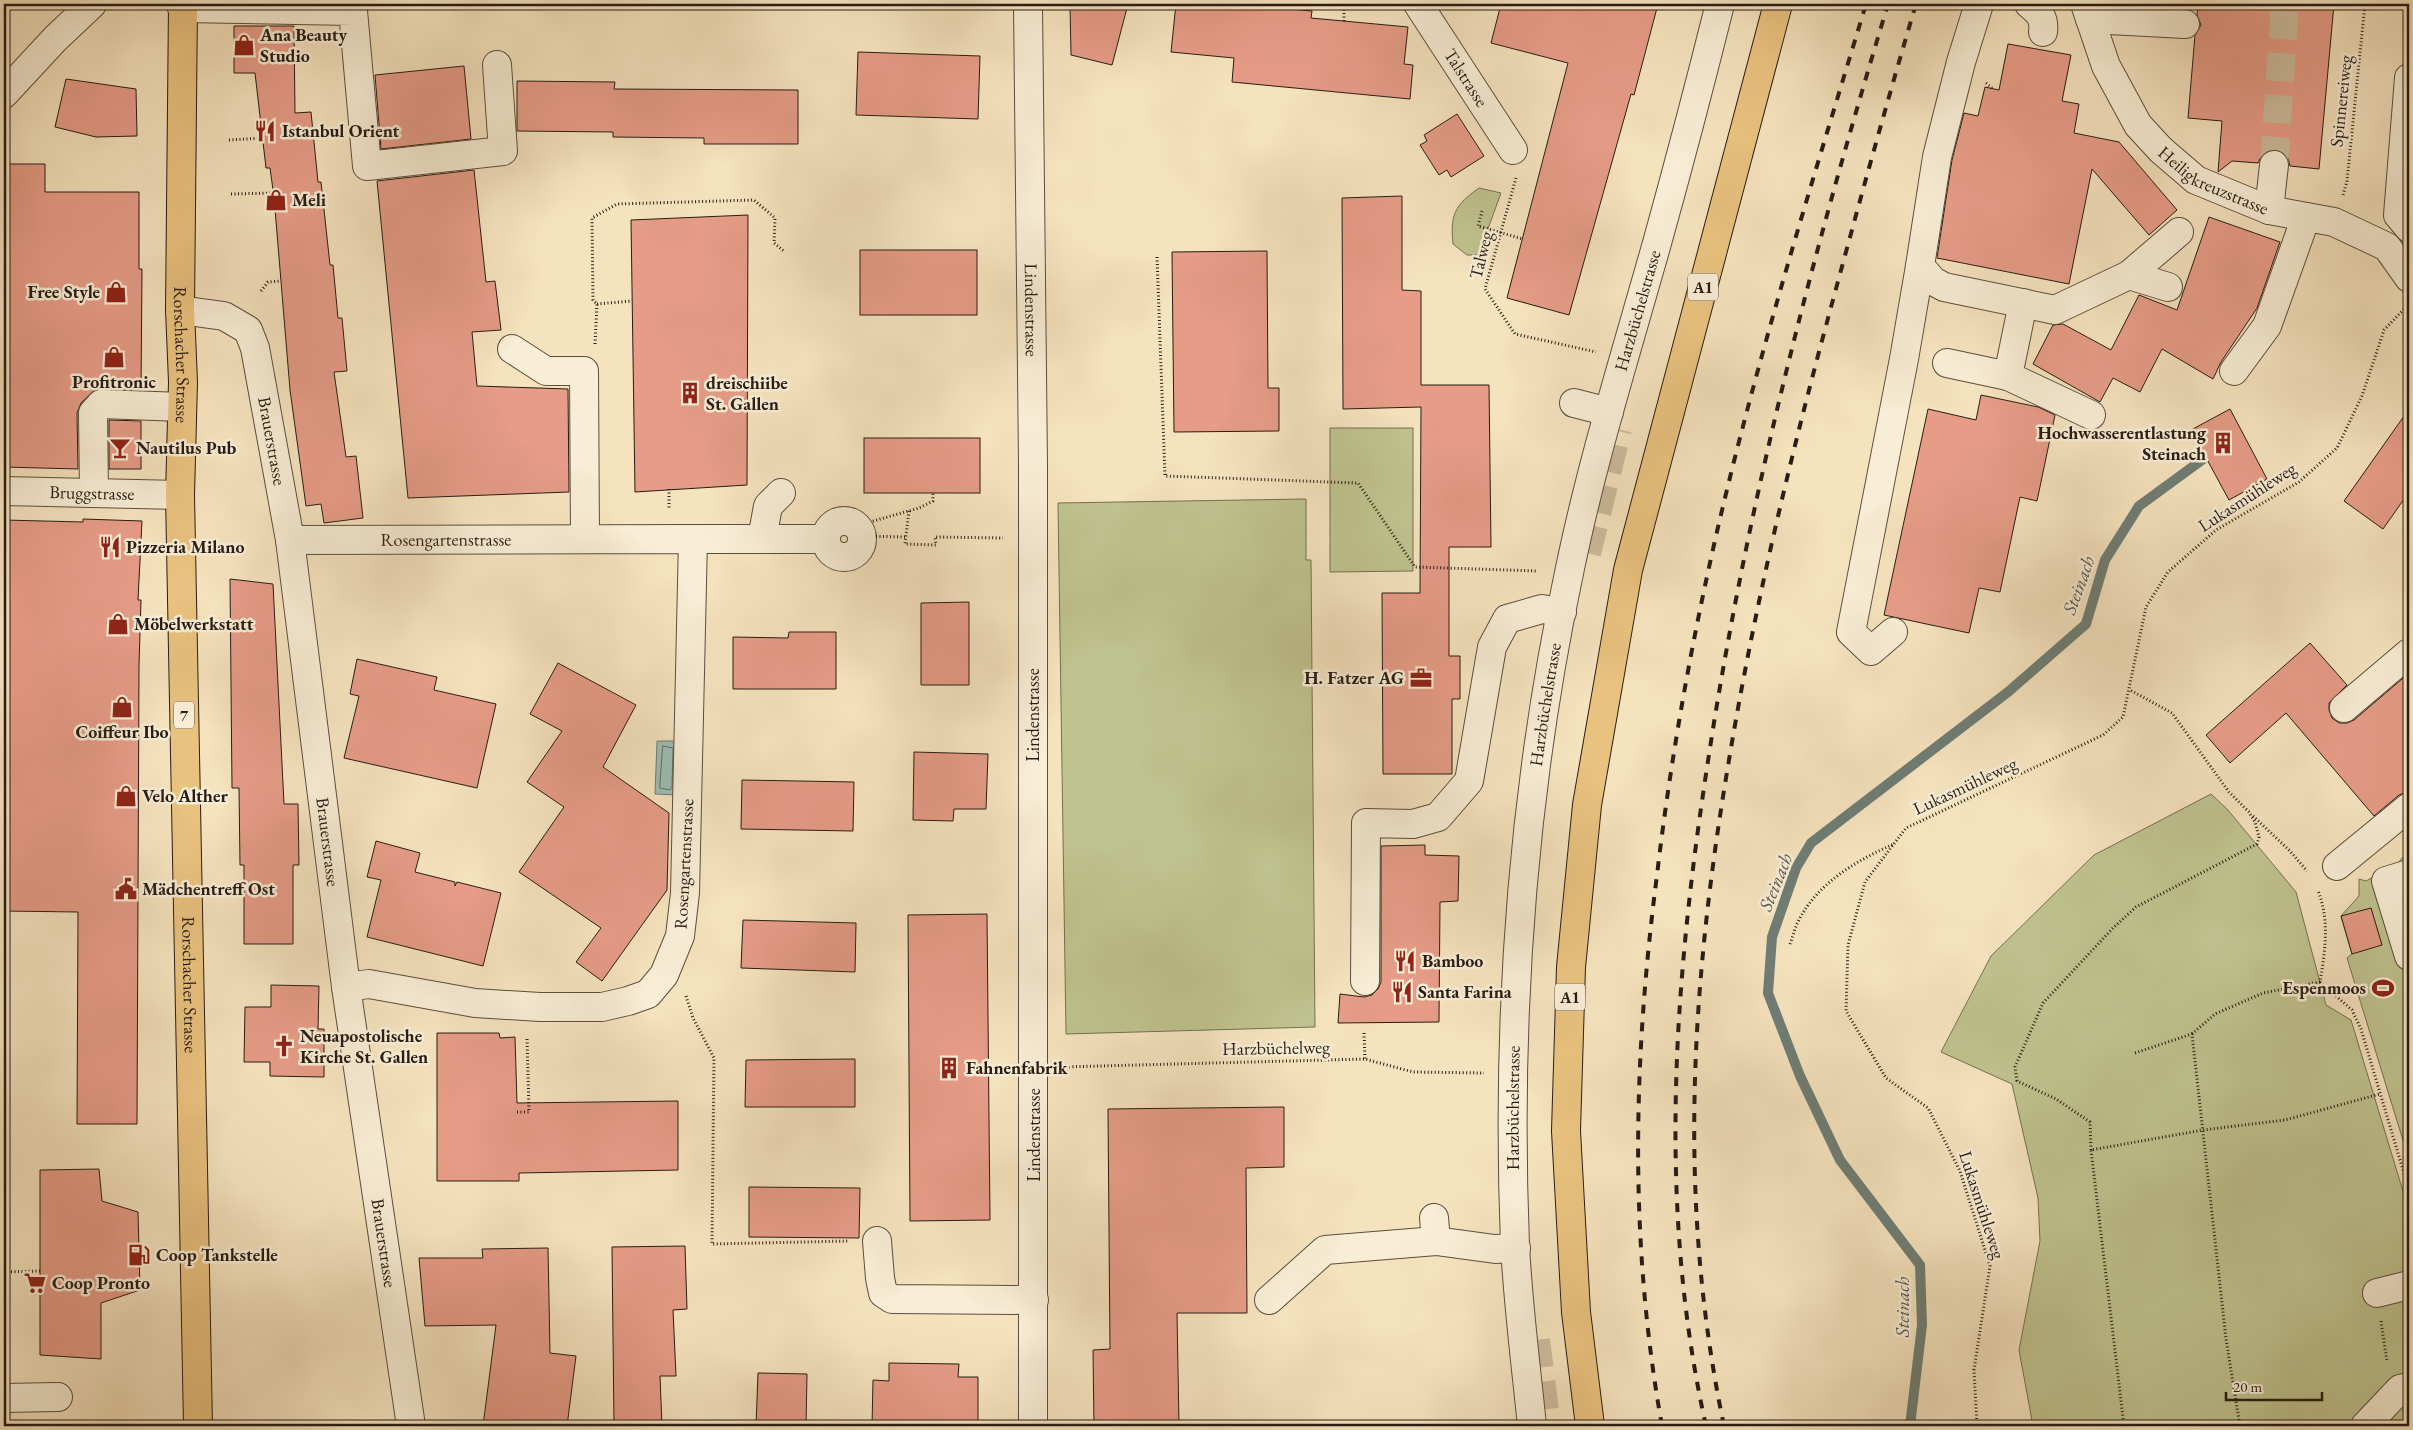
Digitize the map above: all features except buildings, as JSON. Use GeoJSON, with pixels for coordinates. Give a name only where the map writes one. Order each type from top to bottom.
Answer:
{"type":"FeatureCollection","features":[{"type":"Feature","properties":{"kind":"main road","name":"A1"},"geometry":{"type":"LineString","coordinates":[[1590,1426],[1576,1312],[1566,1131],[1571,967],[1587,805],[1628,570],[1778,4]]}},
{"type":"Feature","properties":{"kind":"main road","name":"Rorschacher Strasse"},"geometry":{"type":"LineString","coordinates":[[183,6],[180,495],[198,1426]]}},
{"type":"Feature","properties":{"kind":"street"},"geometry":{"type":"LineString","coordinates":[[4,94],[55,39],[92,4]]}},
{"type":"Feature","properties":{"kind":"street","name":"Lindenstrasse"},"geometry":{"type":"LineString","coordinates":[[1028,4],[1033,455],[1034,1426]]}},
{"type":"Feature","properties":{"kind":"street","name":"Talstrasse"},"geometry":{"type":"LineString","coordinates":[[1418,4],[1513,150]]}},
{"type":"Feature","properties":{"kind":"street","name":"Harzbüchelstrasse"},"geometry":{"type":"LineString","coordinates":[[1532,1426],[1516,1248],[1512,1068],[1522,880],[1542,720],[1569,573],[1609,412],[1657,243],[1720,4]]}},
{"type":"Feature","properties":{"kind":"street"},"geometry":{"type":"LineString","coordinates":[[1893,632],[1871,651],[1851,632],[1904,359],[1937,157],[1961,62],[1979,4]]}},
{"type":"Feature","properties":{"kind":"street"},"geometry":{"type":"LineString","coordinates":[[2029,4],[2039,12],[2044,23],[2043,32]]}},
{"type":"Feature","properties":{"kind":"street"},"geometry":{"type":"LineString","coordinates":[[183,6],[353,12],[367,166],[503,151],[497,65]]}},
{"type":"Feature","properties":{"kind":"street"},"geometry":{"type":"LineString","coordinates":[[2087,12],[2185,24]]}},
{"type":"Feature","properties":{"kind":"street","name":"Heiligkreuzstrasse"},"geometry":{"type":"LineString","coordinates":[[2087,12],[2106,66],[2138,125],[2161,150],[2196,180],[2269,210],[2334,222],[2387,247],[2409,278]]}},
{"type":"Feature","properties":{"kind":"street"},"geometry":{"type":"LineString","coordinates":[[2409,78],[2398,215],[2409,228]]}},
{"type":"Feature","properties":{"kind":"street"},"geometry":{"type":"LineString","coordinates":[[2269,210],[2274,165]]}},
{"type":"Feature","properties":{"kind":"street"},"geometry":{"type":"LineString","coordinates":[[2234,370],[2267,326],[2306,217]]}},
{"type":"Feature","properties":{"kind":"street"},"geometry":{"type":"LineString","coordinates":[[1920,266],[1933,281],[1944,287],[2055,310],[2129,275],[2179,232]]}},
{"type":"Feature","properties":{"kind":"street"},"geometry":{"type":"LineString","coordinates":[[2129,275],[2168,287]]}},
{"type":"Feature","properties":{"kind":"street"},"geometry":{"type":"LineString","coordinates":[[2008,376],[2023,304]]}},
{"type":"Feature","properties":{"kind":"street","name":"Brauerstrasse"},"geometry":{"type":"LineString","coordinates":[[180,310],[224,316],[248,330],[254,348],[290,540],[346,988],[411,1426]]}},
{"type":"Feature","properties":{"kind":"street"},"geometry":{"type":"LineString","coordinates":[[512,349],[546,371],[584,371],[585,539]]}},
{"type":"Feature","properties":{"kind":"street"},"geometry":{"type":"LineString","coordinates":[[1947,362],[2008,376],[2091,415]]}},
{"type":"Feature","properties":{"kind":"street"},"geometry":{"type":"LineString","coordinates":[[1574,403],[1609,412]]}},
{"type":"Feature","properties":{"kind":"street"},"geometry":{"type":"LineString","coordinates":[[94,492],[93,413],[101,404],[182,407]]}},
{"type":"Feature","properties":{"kind":"street","name":"Bruggstrasse"},"geometry":{"type":"LineString","coordinates":[[4,491],[180,495]]}},
{"type":"Feature","properties":{"kind":"street"},"geometry":{"type":"LineString","coordinates":[[762,539],[768,506],[781,493]]}},
{"type":"Feature","properties":{"kind":"street","name":"Rosengartenstrasse"},"geometry":{"type":"LineString","coordinates":[[290,540],[825,539],[826,545],[834,555],[845,557],[851,556],[860,548],[866,533]]}},
{"type":"Feature","properties":{"kind":"street","name":"Rosengartenstrasse"},"geometry":{"type":"LineString","coordinates":[[346,988],[369,984],[475,1003],[602,1007],[648,994],[664,975],[674,955],[680,936],[685,893],[693,539]]}},
{"type":"Feature","properties":{"kind":"street"},"geometry":{"type":"LineString","coordinates":[[1366,981],[1366,823],[1413,824],[1438,817],[1469,781],[1492,646],[1507,619],[1542,608],[1562,612]]}},
{"type":"Feature","properties":{"kind":"street"},"geometry":{"type":"LineString","coordinates":[[2344,708],[2409,653]]}},
{"type":"Feature","properties":{"kind":"street"},"geometry":{"type":"LineString","coordinates":[[2337,866],[2409,807]]}},
{"type":"Feature","properties":{"kind":"street"},"geometry":{"type":"LineString","coordinates":[[2409,874],[2386,881],[2409,956]]}},
{"type":"Feature","properties":{"kind":"street"},"geometry":{"type":"LineString","coordinates":[[1270,1300],[1325,1250],[1435,1230],[1495,1249],[1516,1248]]}},
{"type":"Feature","properties":{"kind":"street"},"geometry":{"type":"LineString","coordinates":[[877,1241],[883,1294],[892,1299],[1034,1300]]}},
{"type":"Feature","properties":{"kind":"street"},"geometry":{"type":"LineString","coordinates":[[2377,1293],[2409,1285]]}},
{"type":"Feature","properties":{"kind":"street"},"geometry":{"type":"LineString","coordinates":[[2365,1426],[2404,1388]]}},
{"type":"Feature","properties":{"kind":"street"},"geometry":{"type":"LineString","coordinates":[[4,1398],[58,1397]]}},
{"type":"Feature","properties":{"kind":"path"},"geometry":{"type":"LineString","coordinates":[[1344,4],[1344,21]]}},
{"type":"Feature","properties":{"kind":"path","name":"Spinnereiweg"},"geometry":{"type":"LineString","coordinates":[[2341,200],[2347,181],[2365,4]]}},
{"type":"Feature","properties":{"kind":"path"},"geometry":{"type":"LineString","coordinates":[[229,140],[263,138]]}},
{"type":"Feature","properties":{"kind":"path","name":"Talweg"},"geometry":{"type":"LineString","coordinates":[[1513,150],[1520,162],[1485,289],[1516,334],[1602,353]]}},
{"type":"Feature","properties":{"kind":"path"},"geometry":{"type":"LineString","coordinates":[[231,194],[273,193]]}},
{"type":"Feature","properties":{"kind":"path"},"geometry":{"type":"LineString","coordinates":[[595,353],[597,304],[593,300],[592,218],[618,204],[754,200],[775,218],[774,243],[785,252]]}},
{"type":"Feature","properties":{"kind":"path"},"geometry":{"type":"LineString","coordinates":[[1482,211],[1478,226],[1500,234],[1523,239]]}},
{"type":"Feature","properties":{"kind":"path"},"geometry":{"type":"LineString","coordinates":[[1157,257],[1165,476],[1358,483],[1415,567],[1540,571]]}},
{"type":"Feature","properties":{"kind":"path"},"geometry":{"type":"LineString","coordinates":[[261,291],[268,282],[280,281]]}},
{"type":"Feature","properties":{"kind":"path"},"geometry":{"type":"LineString","coordinates":[[597,304],[632,301]]}},
{"type":"Feature","properties":{"kind":"path","name":"Lukasmühleweg"},"geometry":{"type":"LineString","coordinates":[[1977,1426],[1974,1370],[1990,1266],[1960,1171],[1928,1108],[1886,1078],[1846,1011],[1848,946],[1865,882],[1906,828],[2103,735],[2123,717],[2146,607],[2168,572],[2216,530],[2299,482],[2337,448],[2362,396],[2384,330],[2409,304]]}},
{"type":"Feature","properties":{"kind":"path"},"geometry":{"type":"LineString","coordinates":[[669,490],[669,504]]}},
{"type":"Feature","properties":{"kind":"path"},"geometry":{"type":"LineString","coordinates":[[866,533],[933,501],[933,493]]}},
{"type":"Feature","properties":{"kind":"path"},"geometry":{"type":"LineString","coordinates":[[909,511],[905,544],[936,545],[935,537],[1005,538]]}},
{"type":"Feature","properties":{"kind":"path"},"geometry":{"type":"LineString","coordinates":[[866,533],[906,537]]}},
{"type":"Feature","properties":{"kind":"path"},"geometry":{"type":"LineString","coordinates":[[2130,690],[2172,713],[2229,792],[2290,851],[2308,872]]}},
{"type":"Feature","properties":{"kind":"path"},"geometry":{"type":"LineString","coordinates":[[2124,1426],[2091,1150],[2090,1122],[2056,1098],[2016,1081],[2015,1067],[2043,1003],[2113,928],[2136,907],[2256,844],[2259,837],[2255,822],[2249,812]]}},
{"type":"Feature","properties":{"kind":"path"},"geometry":{"type":"LineString","coordinates":[[1790,944],[1798,922],[1813,899],[1847,869],[1866,856],[1894,844]]}},
{"type":"Feature","properties":{"kind":"path"},"geometry":{"type":"LineString","coordinates":[[2317,887],[2323,903],[2325,928],[2325,950],[2320,982]]}},
{"type":"Feature","properties":{"kind":"path"},"geometry":{"type":"LineString","coordinates":[[674,955],[693,1018],[714,1058],[712,1244],[877,1241]]}},
{"type":"Feature","properties":{"kind":"path"},"geometry":{"type":"LineString","coordinates":[[2135,1053],[2192,1034],[2215,1014],[2263,994],[2320,982]]}},
{"type":"Feature","properties":{"kind":"path"},"geometry":{"type":"LineString","coordinates":[[2320,982],[2352,1010],[2361,1029],[2409,1190]]}},
{"type":"Feature","properties":{"kind":"path"},"geometry":{"type":"LineString","coordinates":[[517,1112],[529,1112],[526,1006]]}},
{"type":"Feature","properties":{"kind":"path"},"geometry":{"type":"LineString","coordinates":[[1364,1033],[1365,1059]]}},
{"type":"Feature","properties":{"kind":"path"},"geometry":{"type":"LineString","coordinates":[[2192,1034],[2226,1339],[2240,1426]]}},
{"type":"Feature","properties":{"kind":"path","name":"Harzbüchelweg"},"geometry":{"type":"LineString","coordinates":[[1060,1067],[1365,1059],[1413,1072],[1492,1073]]}},
{"type":"Feature","properties":{"kind":"path"},"geometry":{"type":"LineString","coordinates":[[2091,1150],[2203,1130],[2285,1120],[2380,1094]]}},
{"type":"Feature","properties":{"kind":"path"},"geometry":{"type":"LineString","coordinates":[[4,1272],[40,1271]]}},
{"type":"Feature","properties":{"kind":"path"},"geometry":{"type":"LineString","coordinates":[[2377,1293],[2390,1380],[2404,1388]]}},
{"type":"Feature","properties":{"kind":"green space"},"geometry":{"type":"Polygon","coordinates":[[[1479,188],[1501,193],[1485,237],[1488,249],[1483,255],[1467,255],[1453,244],[1452,225],[1459,205],[1479,188]]]}},
{"type":"Feature","properties":{"kind":"green space"},"geometry":{"type":"Polygon","coordinates":[[[1330,428],[1413,428],[1413,571],[1330,572],[1330,428]]]}},
{"type":"Feature","properties":{"kind":"green space"},"geometry":{"type":"Polygon","coordinates":[[[1306,499],[1306,560],[1311,560],[1315,1027],[1066,1034],[1058,503],[1306,499]]]}},
{"type":"Feature","properties":{"kind":"green space"},"geometry":{"type":"Polygon","coordinates":[[[2211,794],[2227,809],[2296,892],[2326,1005],[2351,1020],[2409,1211],[2409,1426],[2033,1426],[2019,1350],[2040,1241],[2038,1198],[2012,1084],[1941,1052],[1991,956],[2094,855],[2211,794]]]}},
{"type":"Feature","properties":{"kind":"green space","name":"Espenmoos"},"geometry":{"type":"Polygon","coordinates":[[[2409,850],[2409,1160],[2347,958],[2352,954],[2341,916],[2359,896],[2359,879],[2366,881],[2397,864],[2409,850]]]}},
{"type":"Feature","properties":{"kind":"water"},"geometry":{"type":"Polygon","coordinates":[[[657,741],[678,741],[677,795],[655,794],[657,741]]]}},
{"type":"Feature","properties":{"kind":"waterway","name":"Steinach"},"geometry":{"type":"LineString","coordinates":[[1910,1426],[1922,1325],[1920,1265],[1840,1160],[1800,1076],[1768,993],[1772,937],[1796,868],[1811,843],[2008,692],[2086,624],[2105,560],[2139,506],[2206,457]]}},
{"type":"Feature","properties":{"kind":"tunnel"},"geometry":{"type":"LineString","coordinates":[[2274,165],[2285,4]]}},
{"type":"Feature","properties":{"kind":"tunnel"},"geometry":{"type":"LineString","coordinates":[[1587,553],[1618,429]]}},
{"type":"Feature","properties":{"kind":"tunnel"},"geometry":{"type":"LineString","coordinates":[[1536,1340],[1547,1426]]}},
{"type":"Feature","properties":{"kind":"railway"},"geometry":{"type":"LineString","coordinates":[[1662,1426],[1651,1357],[1644,1288],[1638,1151],[1643,1013],[1649,944],[1669,786],[1700,610],[1735,458],[1788,262],[1866,4]]}},
{"type":"Feature","properties":{"kind":"railway"},"geometry":{"type":"LineString","coordinates":[[1706,1426],[1691,1344],[1681,1261],[1676,1177],[1676,1094],[1680,1010],[1686,927],[1696,844],[1724,665],[1762,473],[1808,284],[1888,4]]}},
{"type":"Feature","properties":{"kind":"railway"},"geometry":{"type":"LineString","coordinates":[[1724,1426],[1709,1342],[1700,1259],[1695,1176],[1698,1010],[1716,844],[1738,708],[1758,604],[1781,501],[1832,305],[1916,4]]}},
{"type":"Feature","properties":{"kind":"place","name":"Ana Beauty Studio"},"geometry":{"type":"Point","coordinates":[244,45]}},
{"type":"Feature","properties":{"kind":"place","name":"Istanbul Orient"},"geometry":{"type":"Point","coordinates":[265,131]}},
{"type":"Feature","properties":{"kind":"place","name":"Meli"},"geometry":{"type":"Point","coordinates":[276,200]}},
{"type":"Feature","properties":{"kind":"place","name":"Free Style"},"geometry":{"type":"Point","coordinates":[116,292]}},
{"type":"Feature","properties":{"kind":"place","name":"Profitronic"},"geometry":{"type":"Point","coordinates":[114,357]}},
{"type":"Feature","properties":{"kind":"place","name":"dreischiibe St. Gallen"},"geometry":{"type":"Point","coordinates":[690,393]}},
{"type":"Feature","properties":{"kind":"place","name":"Hochwasserentlastung Steinach"},"geometry":{"type":"Point","coordinates":[2223,443]}},
{"type":"Feature","properties":{"kind":"place","name":"Nautilus Pub"},"geometry":{"type":"Point","coordinates":[120,448]}},
{"type":"Feature","properties":{"kind":"place","name":"Pizzeria Milano"},"geometry":{"type":"Point","coordinates":[110,547]}},
{"type":"Feature","properties":{"kind":"place","name":"Möbelwerkstatt"},"geometry":{"type":"Point","coordinates":[118,624]}},
{"type":"Feature","properties":{"kind":"place","name":"H. Fatzer AG"},"geometry":{"type":"Point","coordinates":[1421,678]}},
{"type":"Feature","properties":{"kind":"place","name":"Coiffeur Ibo"},"geometry":{"type":"Point","coordinates":[122,707]}},
{"type":"Feature","properties":{"kind":"place","name":"Velo Alther"},"geometry":{"type":"Point","coordinates":[126,796]}},
{"type":"Feature","properties":{"kind":"place","name":"Mädchentreff Ost"},"geometry":{"type":"Point","coordinates":[126,889]}},
{"type":"Feature","properties":{"kind":"place","name":"Bamboo"},"geometry":{"type":"Point","coordinates":[1405,961]}},
{"type":"Feature","properties":{"kind":"place","name":"Espenmoos"},"geometry":{"type":"Point","coordinates":[2383,988]}},
{"type":"Feature","properties":{"kind":"place","name":"Santa Farina"},"geometry":{"type":"Point","coordinates":[1402,992]}},
{"type":"Feature","properties":{"kind":"place","name":"Neuapostolische Kirche St. Gallen"},"geometry":{"type":"Point","coordinates":[284,1046]}},
{"type":"Feature","properties":{"kind":"place","name":"Fahnenfabrik"},"geometry":{"type":"Point","coordinates":[949,1068]}},
{"type":"Feature","properties":{"kind":"place","name":"Coop Tankstelle"},"geometry":{"type":"Point","coordinates":[139,1255]}},
{"type":"Feature","properties":{"kind":"place","name":"Coop Pronto"},"geometry":{"type":"Point","coordinates":[35,1283]}}]}
